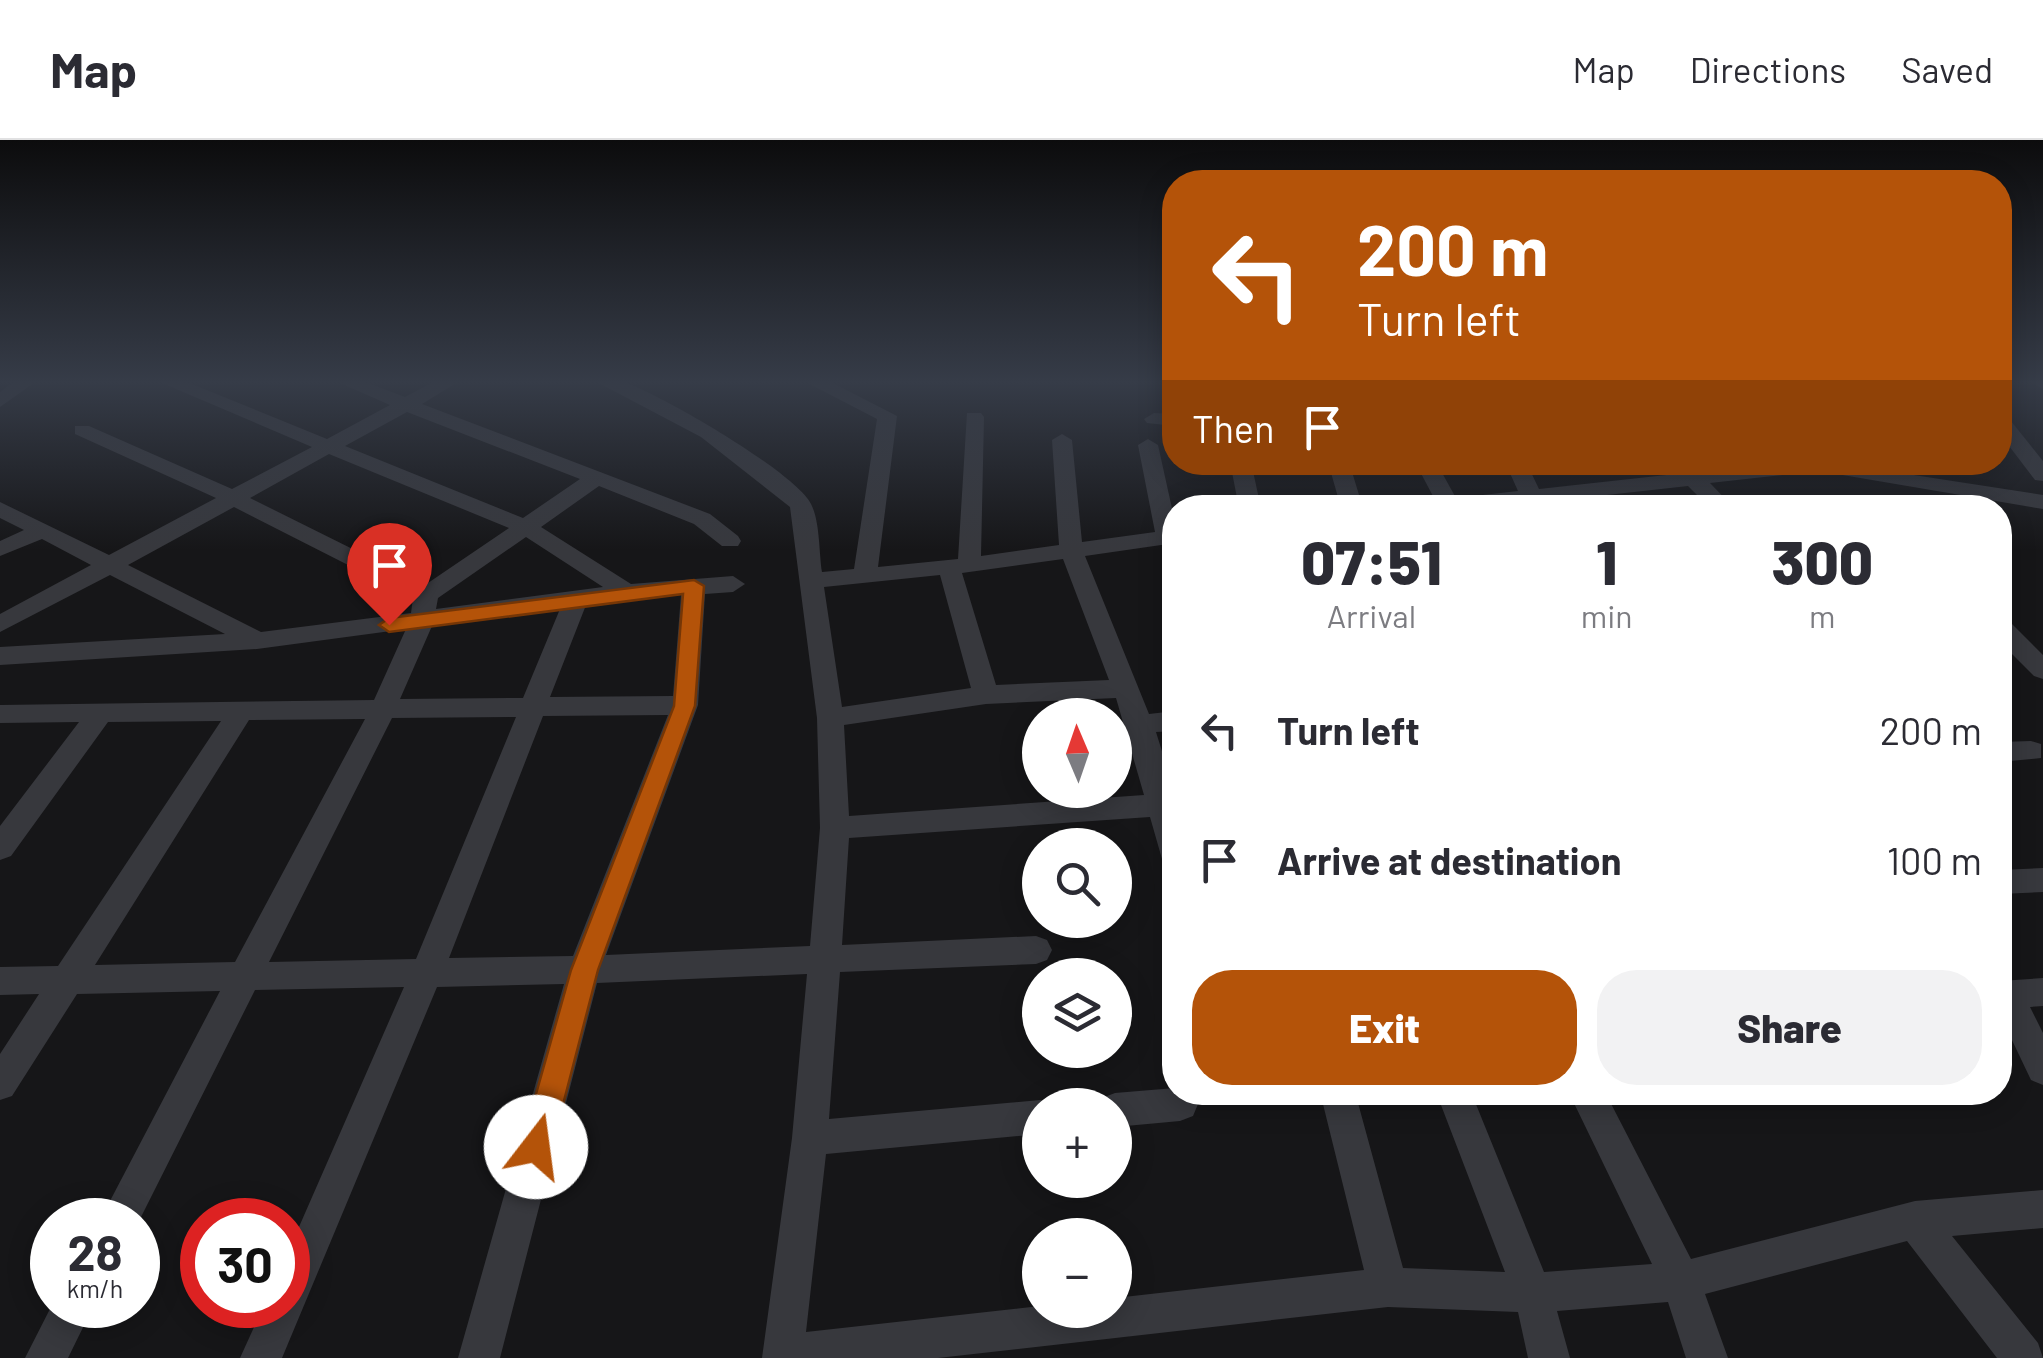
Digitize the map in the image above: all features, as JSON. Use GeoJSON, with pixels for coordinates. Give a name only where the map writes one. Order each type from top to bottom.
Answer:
{"type":"FeatureCollection","features":[{"type":"Feature","properties":{"kind":"street"},"geometry":{"type":"LineString","coordinates":[[97,437],[234,498],[426,595]]}},
{"type":"Feature","properties":{"kind":"street"},"geometry":{"type":"LineString","coordinates":[[304,437],[524,526],[628,592]]}},
{"type":"Feature","properties":{"kind":"street"},"geometry":{"type":"LineString","coordinates":[[0,624],[343,437]]}},
{"type":"Feature","properties":{"kind":"street"},"geometry":{"type":"LineString","coordinates":[[489,437],[702,518],[730,541]]}},
{"type":"Feature","properties":{"kind":"street"},"geometry":{"type":"LineString","coordinates":[[713,437],[746,456],[801,505],[830,718],[835,828],[810,1138],[783,1356],[1388,1287],[1533,1294],[1681,1281],[1915,1220],[2043,1209]]}},
{"type":"Feature","properties":{"kind":"street"},"geometry":{"type":"LineString","coordinates":[[865,577],[883,437]]}},
{"type":"Feature","properties":{"kind":"street"},"geometry":{"type":"LineString","coordinates":[[972,437],[959,566],[986,695]]}},
{"type":"Feature","properties":{"kind":"street"},"geometry":{"type":"LineString","coordinates":[[1062,440],[1071,550],[1162,785]]}},
{"type":"Feature","properties":{"kind":"street"},"geometry":{"type":"LineString","coordinates":[[1148,445],[1162,501]]}},
{"type":"Feature","properties":{"kind":"street"},"geometry":{"type":"LineString","coordinates":[[2035,450],[2043,476]]}},
{"type":"Feature","properties":{"kind":"street"},"geometry":{"type":"LineString","coordinates":[[1622,495],[1693,475]]}},
{"type":"Feature","properties":{"kind":"street"},"geometry":{"type":"LineString","coordinates":[[1866,475],[1994,495]]}},
{"type":"Feature","properties":{"kind":"street"},"geometry":{"type":"LineString","coordinates":[[131,1198],[382,711],[422,621],[426,595],[598,477]]}},
{"type":"Feature","properties":{"kind":"street"},"geometry":{"type":"LineString","coordinates":[[1917,484],[1927,495]]}},
{"type":"Feature","properties":{"kind":"street"},"geometry":{"type":"LineString","coordinates":[[2012,498],[2043,502]]}},
{"type":"Feature","properties":{"kind":"street"},"geometry":{"type":"LineString","coordinates":[[0,509],[258,641]]}},
{"type":"Feature","properties":{"kind":"street"},"geometry":{"type":"LineString","coordinates":[[0,549],[42,531]]}},
{"type":"Feature","properties":{"kind":"street"},"geometry":{"type":"LineString","coordinates":[[811,581],[959,566],[1162,538]]}},
{"type":"Feature","properties":{"kind":"street"},"geometry":{"type":"LineString","coordinates":[[0,656],[258,641],[628,592],[733,584]]}},
{"type":"Feature","properties":{"kind":"street"},"geometry":{"type":"LineString","coordinates":[[479,1358],[584,970],[684,706],[694,586]]}},
{"type":"Feature","properties":{"kind":"street"},"geometry":{"type":"LineString","coordinates":[[310,1246],[427,973],[576,599]]}},
{"type":"Feature","properties":{"kind":"street"},"geometry":{"type":"LineString","coordinates":[[2012,639],[2043,670]]}},
{"type":"Feature","properties":{"kind":"street"},"geometry":{"type":"LineString","coordinates":[[1086,698],[1127,688]]}},
{"type":"Feature","properties":{"kind":"street"},"geometry":{"type":"LineString","coordinates":[[830,718],[986,695],[1022,699]]}},
{"type":"Feature","properties":{"kind":"street"},"geometry":{"type":"LineString","coordinates":[[0,714],[684,706]]}},
{"type":"Feature","properties":{"kind":"street"},"geometry":{"type":"LineString","coordinates":[[0,848],[100,714]]}},
{"type":"Feature","properties":{"kind":"street"},"geometry":{"type":"LineString","coordinates":[[0,1084],[240,714]]}},
{"type":"Feature","properties":{"kind":"street"},"geometry":{"type":"LineString","coordinates":[[1140,724],[1162,722]]}},
{"type":"Feature","properties":{"kind":"street"},"geometry":{"type":"LineString","coordinates":[[2012,752],[2032,751]]}},
{"type":"Feature","properties":{"kind":"street"},"geometry":{"type":"LineString","coordinates":[[1132,803],[1162,805]]}},
{"type":"Feature","properties":{"kind":"street"},"geometry":{"type":"LineString","coordinates":[[835,828],[1022,806]]}},
{"type":"Feature","properties":{"kind":"street"},"geometry":{"type":"LineString","coordinates":[[2012,881],[2043,880]]}},
{"type":"Feature","properties":{"kind":"street"},"geometry":{"type":"LineString","coordinates":[[0,981],[584,970],[1036,950]]}},
{"type":"Feature","properties":{"kind":"street"},"geometry":{"type":"LineString","coordinates":[[2012,990],[2043,992]]}},
{"type":"Feature","properties":{"kind":"street"},"geometry":{"type":"LineString","coordinates":[[2012,1008],[2043,1069]]}},
{"type":"Feature","properties":{"kind":"street"},"geometry":{"type":"LineString","coordinates":[[1132,1108],[1169,1105]]}},
{"type":"Feature","properties":{"kind":"street"},"geometry":{"type":"LineString","coordinates":[[1340,1105],[1388,1287]]}},
{"type":"Feature","properties":{"kind":"street"},"geometry":{"type":"LineString","coordinates":[[1459,1105],[1533,1294],[1549,1358]]}},
{"type":"Feature","properties":{"kind":"street"},"geometry":{"type":"LineString","coordinates":[[1593,1105],[1681,1281],[1707,1358]]}},
{"type":"Feature","properties":{"kind":"street"},"geometry":{"type":"LineString","coordinates":[[810,1138],[1022,1119]]}},
{"type":"Feature","properties":{"kind":"street"},"geometry":{"type":"LineString","coordinates":[[1915,1220],[2023,1358]]}},
{"type":"Feature","properties":{"kind":"street"},"geometry":{"type":"LineString","coordinates":[[46,1358],[62,1328]]}},
{"type":"Feature","properties":{"kind":"street"},"geometry":{"type":"LineString","coordinates":[[261,1358],[274,1328]]}},
{"type":"Feature","properties":{"kind":"route"},"geometry":{"type":"LineString","coordinates":[[389,625],[694,586],[684,706],[584,970],[536,1147]]}}]}
